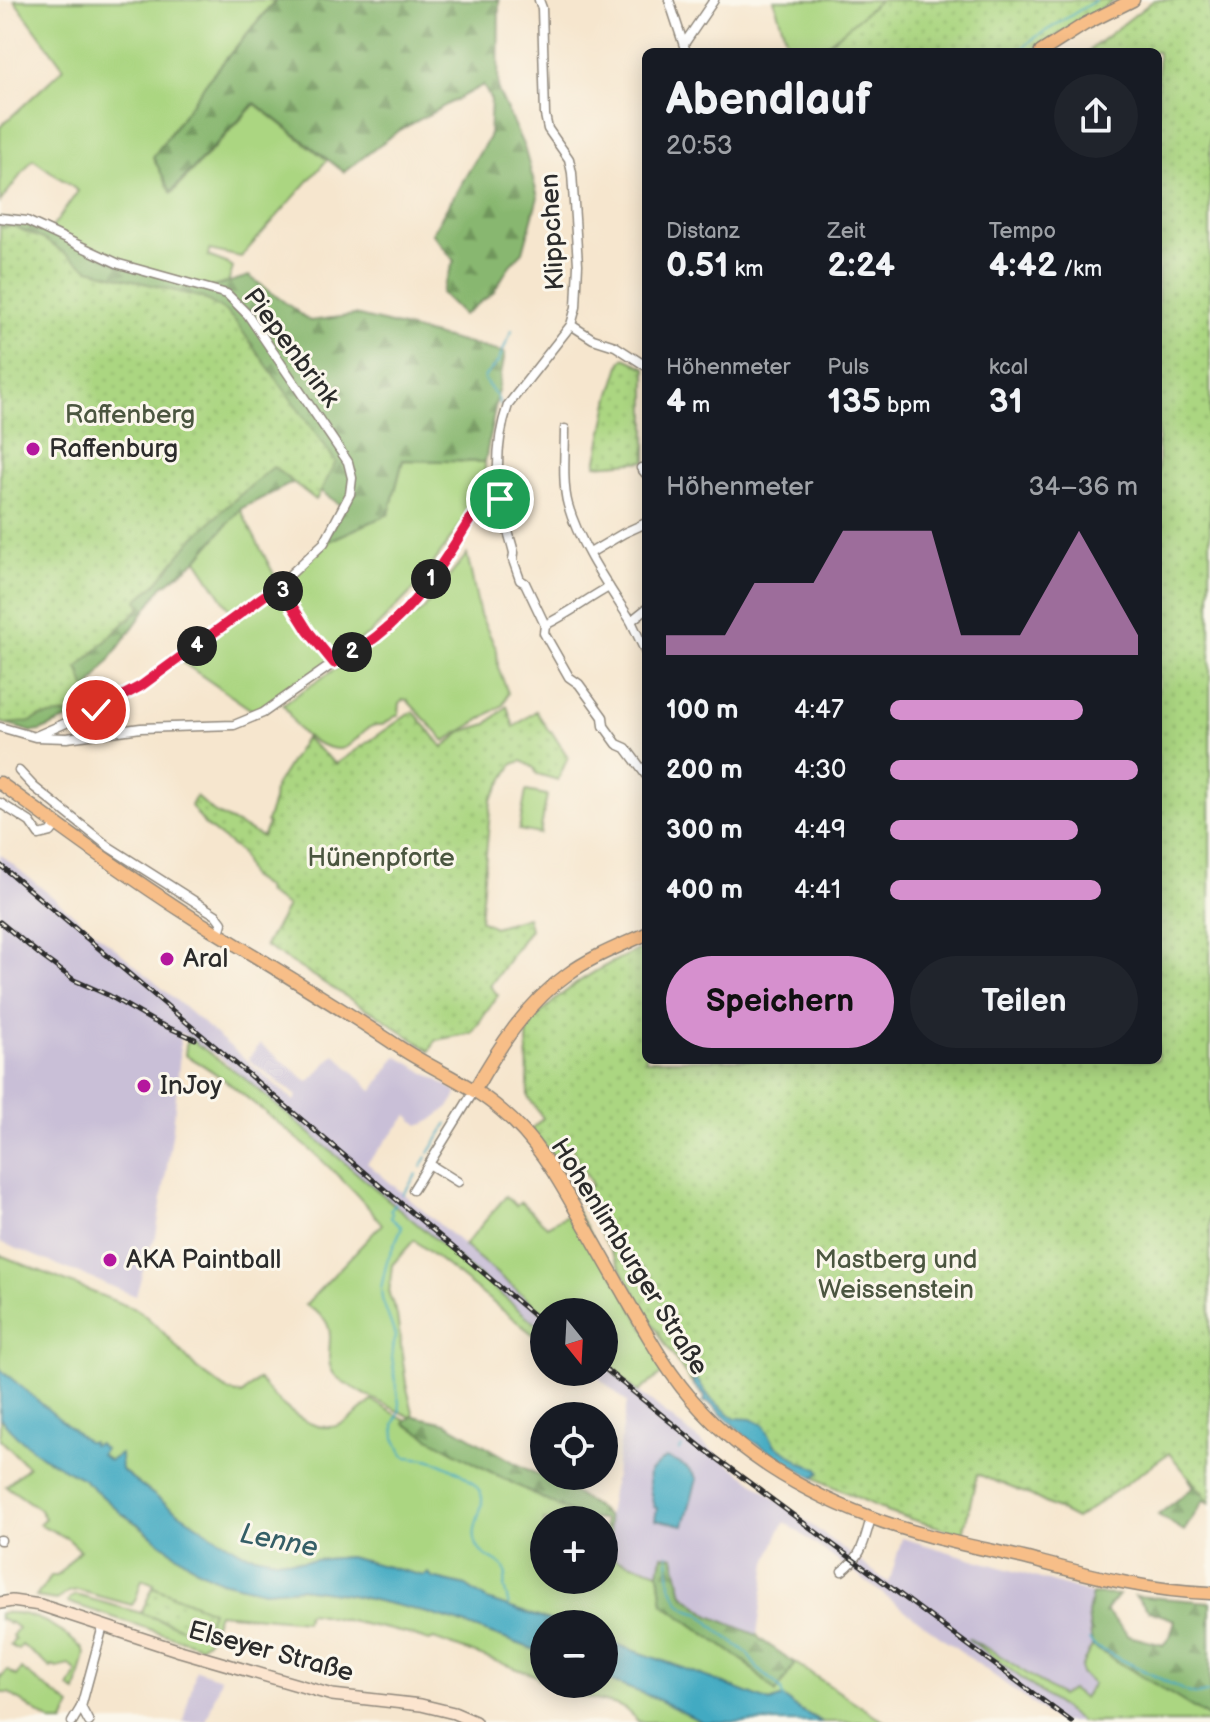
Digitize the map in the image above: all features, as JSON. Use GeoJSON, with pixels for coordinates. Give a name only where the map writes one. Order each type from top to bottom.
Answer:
{"type":"FeatureCollection","features":[{"type":"Feature","properties":{"kind":"main road"},"geometry":{"type":"LineString","coordinates":[[1047,48],[1085,24],[1133,0]]}},
{"type":"Feature","properties":{"kind":"main road","name":"Hohenlimburger Straße"},"geometry":{"type":"LineString","coordinates":[[0,783],[162,897],[425,1064],[474,1091],[517,1123],[543,1156],[665,1363],[696,1405],[728,1438],[773,1470],[824,1498],[871,1518],[1128,1585],[1210,1593]]}},
{"type":"Feature","properties":{"kind":"main road"},"geometry":{"type":"LineString","coordinates":[[474,1091],[519,1022],[540,997],[581,965],[642,936]]}},
{"type":"Feature","properties":{"kind":"main road","name":"Elseyer Straße"},"geometry":{"type":"LineString","coordinates":[[0,1603],[12,1601],[40,1605],[313,1691],[345,1698],[421,1705],[475,1722]]}},
{"type":"Feature","properties":{"kind":"street","name":"Klippchen"},"geometry":{"type":"LineString","coordinates":[[539,0],[542,8],[545,115],[548,129],[569,159],[572,173],[578,264],[576,307],[571,325],[508,405],[498,457],[500,499],[514,553],[513,560],[520,580],[525,583],[545,625],[544,633],[569,677],[579,684],[603,717],[604,726],[642,770]]}},
{"type":"Feature","properties":{"kind":"street"},"geometry":{"type":"LineString","coordinates":[[669,0],[685,48]]}},
{"type":"Feature","properties":{"kind":"street"},"geometry":{"type":"LineString","coordinates":[[685,48],[714,0]]}},
{"type":"Feature","properties":{"kind":"street","name":"Piepenbrink"},"geometry":{"type":"LineString","coordinates":[[0,218],[27,221],[119,264],[227,294],[248,315],[348,462],[352,478],[350,494],[324,543],[279,585],[141,686],[35,737]]}},
{"type":"Feature","properties":{"kind":"street","name":"Klippchen"},"geometry":{"type":"LineString","coordinates":[[571,325],[593,339],[615,346],[642,363]]}},
{"type":"Feature","properties":{"kind":"street"},"geometry":{"type":"LineString","coordinates":[[565,429],[567,502],[590,553],[642,644]]}},
{"type":"Feature","properties":{"kind":"street"},"geometry":{"type":"LineString","coordinates":[[0,727],[35,737],[67,738],[141,728],[234,725],[263,713],[376,637],[424,589],[480,504],[500,499]]}},
{"type":"Feature","properties":{"kind":"street"},"geometry":{"type":"LineString","coordinates":[[590,553],[642,525]]}},
{"type":"Feature","properties":{"kind":"street"},"geometry":{"type":"LineString","coordinates":[[279,585],[308,631],[334,663]]}},
{"type":"Feature","properties":{"kind":"street"},"geometry":{"type":"LineString","coordinates":[[545,625],[609,587]]}},
{"type":"Feature","properties":{"kind":"street"},"geometry":{"type":"LineString","coordinates":[[631,621],[642,612]]}},
{"type":"Feature","properties":{"kind":"street","name":"Hohenlimburger Straße"},"geometry":{"type":"LineString","coordinates":[[19,771],[34,787],[109,847],[216,915],[222,923],[219,933]]}},
{"type":"Feature","properties":{"kind":"street","name":"Hohenlimburger Straße"},"geometry":{"type":"LineString","coordinates":[[0,803],[30,822],[39,835],[51,832],[57,824]]}},
{"type":"Feature","properties":{"kind":"street"},"geometry":{"type":"LineString","coordinates":[[413,1190],[474,1091]]}},
{"type":"Feature","properties":{"kind":"street"},"geometry":{"type":"LineString","coordinates":[[429,1164],[458,1182]]}},
{"type":"Feature","properties":{"kind":"street"},"geometry":{"type":"LineString","coordinates":[[842,1571],[862,1551],[871,1518]]}},
{"type":"Feature","properties":{"kind":"street"},"geometry":{"type":"LineString","coordinates":[[72,1722],[81,1707],[103,1626]]}},
{"type":"Feature","properties":{"kind":"street"},"geometry":{"type":"LineString","coordinates":[[81,1707],[89,1722]]}},
{"type":"Feature","properties":{"kind":"shaded area"},"geometry":{"type":"Polygon","coordinates":[[[0,854],[294,1101],[297,1096],[248,1059],[260,1044],[309,1082],[335,1054],[373,1091],[397,1056],[456,1091],[457,1095],[450,1106],[422,1125],[408,1115],[367,1163],[530,1301],[530,1319],[220,1057],[180,1033],[173,1129],[156,1236],[148,1251],[136,1296],[0,1242],[0,854]]]}},
{"type":"Feature","properties":{"kind":"shaded area"},"geometry":{"type":"Polygon","coordinates":[[[618,1375],[721,1458],[889,1583],[902,1538],[1092,1594],[1088,1614],[1092,1646],[1081,1667],[1081,1674],[1094,1684],[1083,1698],[1061,1696],[996,1653],[973,1642],[1081,1722],[1057,1722],[785,1522],[767,1563],[757,1635],[710,1616],[683,1594],[662,1555],[659,1572],[618,1560],[618,1506],[610,1506],[612,1490],[618,1490],[618,1456],[627,1402],[608,1386],[618,1386],[618,1375]]]}},
{"type":"Feature","properties":{"kind":"shaded area"},"geometry":{"type":"Polygon","coordinates":[[[196,1670],[221,1678],[206,1722],[183,1722],[196,1670]]]}},
{"type":"Feature","properties":{"kind":"green space"},"geometry":{"type":"Polygon","coordinates":[[[14,0],[275,0],[209,79],[153,157],[172,193],[255,104],[327,160],[241,257],[209,250],[208,256],[233,268],[228,283],[210,288],[119,264],[49,232],[78,191],[33,159],[0,202],[0,127],[64,68],[14,0]]]}},
{"type":"Feature","properties":{"kind":"green space"},"geometry":{"type":"Polygon","coordinates":[[[276,0],[499,0],[498,91],[524,147],[538,197],[523,252],[510,265],[493,293],[463,315],[441,293],[454,261],[432,233],[489,137],[491,100],[483,85],[398,131],[344,172],[255,103],[171,192],[153,157],[209,79],[276,0]]]}},
{"type":"Feature","properties":{"kind":"green space"},"geometry":{"type":"Polygon","coordinates":[[[774,0],[883,0],[822,48],[789,48],[774,0]]]}},
{"type":"Feature","properties":{"kind":"green space"},"geometry":{"type":"Polygon","coordinates":[[[880,0],[1116,0],[1036,48],[823,48],[880,0]]]}},
{"type":"Feature","properties":{"kind":"green space","name":"Mastberg und Weissenstein"},"geometry":{"type":"Polygon","coordinates":[[[1154,0],[1210,0],[1210,1502],[1169,1453],[1076,1519],[1030,1495],[977,1474],[963,1534],[886,1512],[819,1480],[748,1437],[690,1381],[578,1195],[592,1185],[571,1146],[553,1156],[531,1129],[543,1118],[528,1097],[527,1027],[582,980],[642,949],[642,1064],[1162,1064],[1162,48],[1092,48],[1154,0]]]}},
{"type":"Feature","properties":{"kind":"green space","name":"Raffenberg"},"geometry":{"type":"Polygon","coordinates":[[[0,218],[27,221],[119,264],[210,288],[249,276],[310,321],[355,315],[505,353],[485,462],[403,460],[389,514],[324,543],[343,507],[302,478],[240,509],[197,560],[162,587],[88,690],[94,708],[40,731],[32,732],[0,722],[0,218]]]}},
{"type":"Feature","properties":{"kind":"green space","name":"Raffenberg"},"geometry":{"type":"Polygon","coordinates":[[[13,226],[43,239],[89,269],[203,298],[226,312],[336,462],[316,500],[273,467],[190,542],[156,584],[137,600],[141,607],[78,668],[91,703],[68,714],[5,724],[0,721],[0,227],[13,226]]]}},
{"type":"Feature","properties":{"kind":"green space"},"geometry":{"type":"Polygon","coordinates":[[[625,358],[642,366],[642,461],[596,465],[610,397],[625,358]]]}},
{"type":"Feature","properties":{"kind":"green space"},"geometry":{"type":"Polygon","coordinates":[[[403,460],[485,462],[485,470],[465,518],[420,583],[372,632],[256,713],[179,660],[236,619],[197,560],[240,509],[279,584],[324,543],[389,514],[403,460]]]}},
{"type":"Feature","properties":{"kind":"green space"},"geometry":{"type":"Polygon","coordinates":[[[467,554],[480,615],[497,650],[498,667],[508,693],[503,705],[445,741],[407,700],[400,703],[399,714],[382,725],[371,726],[341,749],[322,745],[304,735],[283,704],[423,610],[467,554]]]}},
{"type":"Feature","properties":{"kind":"green space","name":"Hünenpforte"},"geometry":{"type":"Polygon","coordinates":[[[507,706],[514,727],[536,711],[568,757],[558,780],[537,774],[534,768],[522,761],[513,764],[491,800],[480,920],[494,927],[527,917],[530,929],[490,986],[498,995],[472,1033],[436,1040],[430,1051],[374,1012],[265,946],[287,906],[267,894],[266,888],[250,877],[240,852],[205,825],[191,806],[196,796],[215,813],[262,837],[268,824],[274,788],[305,738],[336,764],[413,711],[443,747],[464,731],[487,724],[507,706]]]}},
{"type":"Feature","properties":{"kind":"green space"},"geometry":{"type":"Polygon","coordinates":[[[526,791],[547,795],[540,834],[519,830],[526,791]]]}},
{"type":"Feature","properties":{"kind":"green space"},"geometry":{"type":"Polygon","coordinates":[[[187,1037],[243,1077],[530,1319],[530,1332],[414,1240],[392,1265],[389,1294],[397,1315],[406,1384],[414,1416],[357,1390],[334,1374],[329,1361],[328,1327],[321,1315],[305,1305],[382,1224],[354,1191],[307,1147],[222,1078],[185,1055],[187,1037]]]}},
{"type":"Feature","properties":{"kind":"green space"},"geometry":{"type":"Polygon","coordinates":[[[506,1196],[516,1206],[521,1202],[547,1226],[576,1210],[668,1369],[638,1392],[618,1376],[618,1298],[530,1298],[530,1301],[464,1246],[506,1196]]]}},
{"type":"Feature","properties":{"kind":"green space"},"geometry":{"type":"Polygon","coordinates":[[[0,1255],[140,1311],[197,1369],[227,1390],[242,1395],[258,1379],[280,1403],[300,1418],[329,1427],[352,1418],[372,1401],[406,1420],[405,1424],[487,1470],[560,1506],[530,1506],[530,1594],[618,1594],[618,1560],[659,1572],[663,1604],[745,1662],[777,1692],[795,1663],[885,1722],[822,1722],[786,1699],[770,1702],[618,1645],[618,1610],[530,1610],[530,1614],[487,1600],[466,1586],[432,1578],[428,1573],[424,1576],[348,1557],[302,1561],[244,1553],[167,1505],[101,1454],[104,1449],[91,1446],[0,1369],[0,1255]]]}},
{"type":"Feature","properties":{"kind":"green space"},"geometry":{"type":"Polygon","coordinates":[[[414,1416],[446,1423],[530,1471],[530,1490],[568,1490],[594,1506],[558,1506],[466,1459],[404,1423],[414,1416]]]}},
{"type":"Feature","properties":{"kind":"green space"},"geometry":{"type":"Polygon","coordinates":[[[0,1418],[41,1456],[83,1479],[158,1541],[198,1570],[221,1581],[264,1591],[300,1588],[351,1595],[458,1622],[530,1648],[530,1674],[434,1639],[429,1641],[316,1614],[307,1613],[305,1621],[218,1613],[208,1640],[200,1646],[67,1602],[76,1595],[141,1613],[198,1634],[204,1632],[211,1611],[153,1587],[154,1584],[142,1579],[132,1605],[77,1590],[57,1600],[36,1597],[51,1576],[57,1576],[80,1550],[67,1538],[39,1524],[45,1518],[39,1509],[6,1486],[28,1467],[0,1439],[0,1418]]]}},
{"type":"Feature","properties":{"kind":"green space"},"geometry":{"type":"Polygon","coordinates":[[[1210,1464],[1210,1503],[1204,1500],[1184,1531],[1158,1515],[1194,1487],[1189,1479],[1210,1464]]]}},
{"type":"Feature","properties":{"kind":"green space"},"geometry":{"type":"Polygon","coordinates":[[[662,1555],[674,1557],[683,1594],[710,1616],[757,1635],[795,1663],[776,1693],[745,1662],[663,1604],[659,1572],[662,1555]]]}},
{"type":"Feature","properties":{"kind":"green space"},"geometry":{"type":"Polygon","coordinates":[[[153,1587],[212,1611],[204,1632],[198,1634],[141,1613],[153,1587]]]}},
{"type":"Feature","properties":{"kind":"green space"},"geometry":{"type":"Polygon","coordinates":[[[1092,1594],[1119,1595],[1106,1611],[1129,1636],[1163,1645],[1170,1637],[1175,1620],[1149,1611],[1135,1596],[1210,1602],[1210,1718],[1092,1646],[1088,1614],[1092,1594]]]}},
{"type":"Feature","properties":{"kind":"green space"},"geometry":{"type":"Polygon","coordinates":[[[0,1613],[35,1617],[83,1649],[85,1654],[76,1692],[69,1688],[77,1672],[69,1665],[51,1668],[22,1645],[18,1650],[10,1645],[18,1628],[0,1619],[0,1613]]]}},
{"type":"Feature","properties":{"kind":"green space"},"geometry":{"type":"Polygon","coordinates":[[[967,1638],[996,1653],[1061,1696],[1071,1690],[1083,1698],[1093,1684],[1081,1674],[1081,1667],[1092,1646],[1210,1718],[1210,1722],[1081,1722],[967,1638]]]}},
{"type":"Feature","properties":{"kind":"green space"},"geometry":{"type":"Polygon","coordinates":[[[21,1669],[71,1706],[64,1722],[51,1722],[9,1693],[0,1693],[0,1675],[2,1677],[7,1670],[16,1676],[21,1669]]]}},
{"type":"Feature","properties":{"kind":"green space"},"geometry":{"type":"Polygon","coordinates":[[[618,1684],[655,1698],[702,1722],[639,1722],[617,1705],[588,1698],[618,1698],[618,1684]]]}},
{"type":"Feature","properties":{"kind":"water"},"geometry":{"type":"Polygon","coordinates":[[[0,1369],[87,1442],[104,1449],[101,1454],[109,1461],[120,1454],[121,1470],[167,1505],[244,1553],[302,1561],[348,1557],[424,1576],[429,1573],[432,1578],[466,1586],[487,1600],[530,1614],[530,1648],[458,1622],[351,1595],[300,1588],[264,1591],[221,1581],[198,1570],[158,1541],[83,1479],[41,1456],[0,1418],[0,1369]]]}},
{"type":"Feature","properties":{"kind":"water"},"geometry":{"type":"Polygon","coordinates":[[[693,1378],[711,1399],[731,1415],[764,1425],[775,1445],[801,1463],[818,1468],[820,1472],[814,1478],[749,1439],[709,1403],[704,1402],[705,1397],[693,1384],[693,1378]]]}},
{"type":"Feature","properties":{"kind":"water"},"geometry":{"type":"Polygon","coordinates":[[[665,1458],[683,1466],[697,1479],[684,1525],[655,1520],[657,1508],[650,1491],[649,1472],[665,1458]]]}},
{"type":"Feature","properties":{"kind":"water"},"geometry":{"type":"Polygon","coordinates":[[[618,1645],[770,1702],[786,1699],[822,1722],[702,1722],[655,1698],[618,1684],[618,1645]]]}},
{"type":"Feature","properties":{"kind":"waterway"},"geometry":{"type":"LineString","coordinates":[[1023,48],[1096,0]]}},
{"type":"Feature","properties":{"kind":"waterway"},"geometry":{"type":"LineString","coordinates":[[501,406],[484,380],[498,362],[512,330]]}},
{"type":"Feature","properties":{"kind":"waterway"},"geometry":{"type":"LineString","coordinates":[[429,1153],[448,1123]]}},
{"type":"Feature","properties":{"kind":"waterway"},"geometry":{"type":"LineString","coordinates":[[421,1167],[427,1157]]}},
{"type":"Feature","properties":{"kind":"waterway"},"geometry":{"type":"LineString","coordinates":[[403,1194],[417,1174]]}},
{"type":"Feature","properties":{"kind":"waterway"},"geometry":{"type":"LineString","coordinates":[[396,1203],[390,1210],[391,1218],[402,1227],[387,1261],[381,1288],[395,1335],[392,1357],[400,1410],[394,1425],[395,1438],[403,1455],[446,1466],[463,1475],[477,1488],[482,1501],[475,1531],[476,1543],[484,1554],[504,1567],[504,1587],[509,1606]]}},
{"type":"Feature","properties":{"kind":"waterway"},"geometry":{"type":"LineString","coordinates":[[679,1451],[682,1447]]}},
{"type":"Feature","properties":{"kind":"waterway"},"geometry":{"type":"LineString","coordinates":[[668,1555],[670,1585],[681,1604],[700,1613],[746,1652],[758,1669],[781,1690],[783,1699]]}},
{"type":"Feature","properties":{"kind":"waterway"},"geometry":{"type":"LineString","coordinates":[[1089,1640],[1094,1646],[1187,1692],[1197,1695],[1210,1692]]}},
{"type":"Feature","properties":{"kind":"railway"},"geometry":{"type":"LineString","coordinates":[[0,865],[530,1312]]}},
{"type":"Feature","properties":{"kind":"railway"},"geometry":{"type":"LineString","coordinates":[[0,922],[74,980],[195,1039]]}},
{"type":"Feature","properties":{"kind":"railway"},"geometry":{"type":"LineString","coordinates":[[618,1379],[700,1446],[1072,1722]]}},
{"type":"Feature","properties":{"kind":"place","name":"Raffenburg"},"geometry":{"type":"Point","coordinates":[33,449]}},
{"type":"Feature","properties":{"kind":"place","name":"Aral"},"geometry":{"type":"Point","coordinates":[167,959]}},
{"type":"Feature","properties":{"kind":"place","name":"InJoy"},"geometry":{"type":"Point","coordinates":[144,1086]}},
{"type":"Feature","properties":{"kind":"place","name":"AKA Paintball"},"geometry":{"type":"Point","coordinates":[110,1260]}},
{"type":"Feature","properties":{"kind":"route"},"geometry":{"type":"LineString","coordinates":[[96,710],[141,686],[279,585],[308,631],[334,663],[376,637],[401,614],[424,589],[480,504],[500,499]]}},
{"type":"Feature","properties":{"kind":"water label","name":"Lenne"},"geometry":{"type":"Point","coordinates":[279,1541]}}]}
